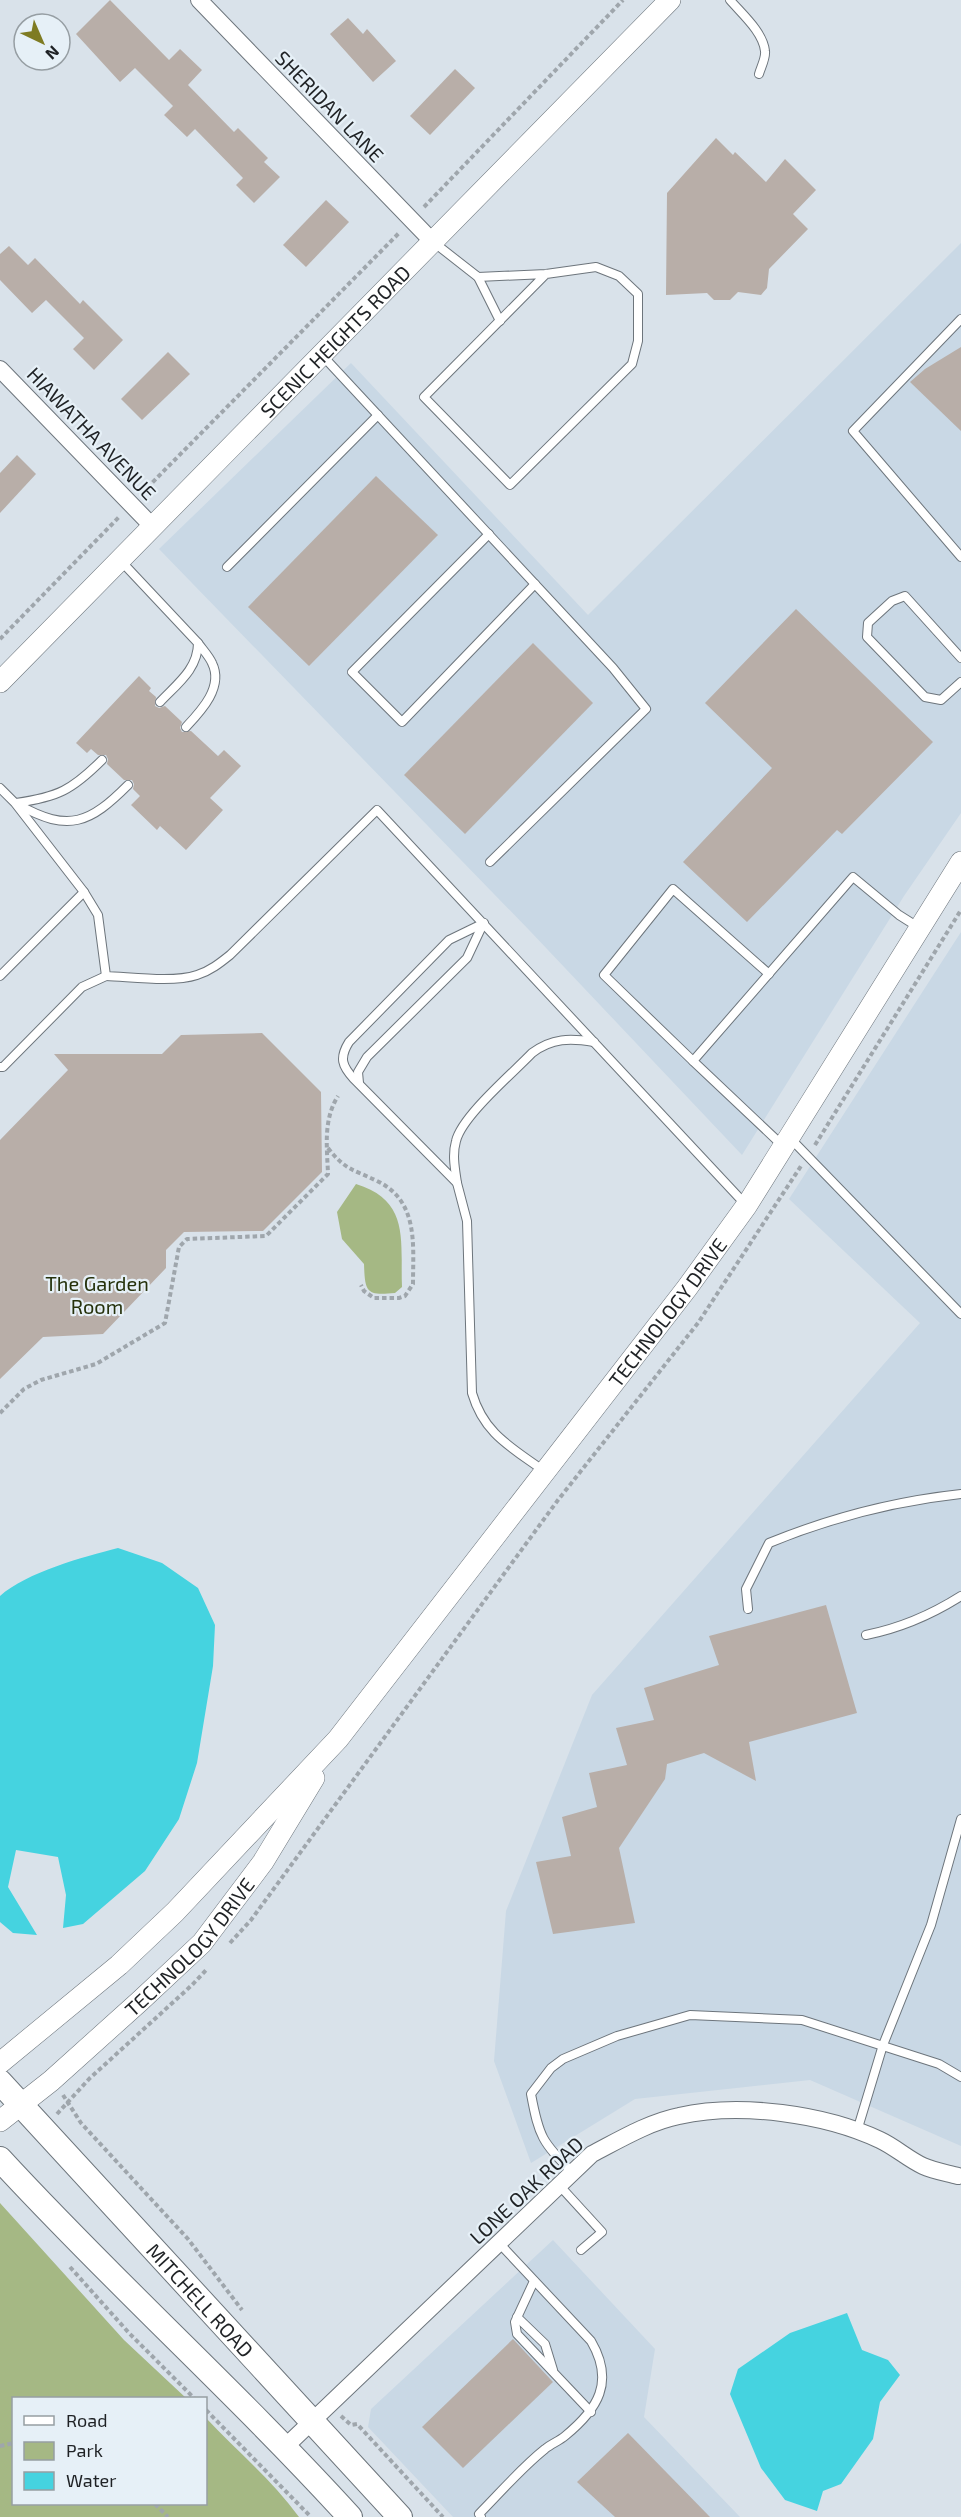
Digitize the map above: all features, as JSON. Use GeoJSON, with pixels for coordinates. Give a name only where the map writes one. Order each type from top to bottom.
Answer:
{"type":"FeatureCollection","features":[{"type":"Feature","properties":{"kind":"main road","name":"MITCHELL ROAD"},"geometry":{"type":"LineString","coordinates":[[0,2082],[320,2414],[400,2517]]}},
{"type":"Feature","properties":{"kind":"main road"},"geometry":{"type":"LineString","coordinates":[[0,2159],[350,2517]]}},
{"type":"Feature","properties":{"kind":"street","name":"SHERIDAN LANE"},"geometry":{"type":"LineString","coordinates":[[199,0],[410,221],[432,241]]}},
{"type":"Feature","properties":{"kind":"street","name":"SCENIC HEIGHTS ROAD"},"geometry":{"type":"LineString","coordinates":[[0,682],[670,0]]}},
{"type":"Feature","properties":{"kind":"street","name":"HIAWATHA AVENUE"},"geometry":{"type":"LineString","coordinates":[[0,369],[153,526]]}},
{"type":"Feature","properties":{"kind":"street","name":"TECHNOLOGY DRIVE"},"geometry":{"type":"LineString","coordinates":[[0,2062],[119,1965],[175,1912],[338,1739],[687,1288],[747,1205],[961,862]]}},
{"type":"Feature","properties":{"kind":"street","name":"TECHNOLOGY DRIVE"},"geometry":{"type":"LineString","coordinates":[[0,2121],[51,2081],[202,1943],[263,1862],[338,1739]]}},
{"type":"Feature","properties":{"kind":"street","name":"LONE OAK ROAD"},"geometry":{"type":"LineString","coordinates":[[284,2448],[592,2154],[636,2132],[679,2116],[735,2110],[785,2112],[834,2123],[881,2140],[924,2166],[960,2175]]}},
{"type":"Feature","properties":{"kind":"lane"},"geometry":{"type":"LineString","coordinates":[[730,0],[752,24],[763,45],[766,53],[759,74]]}},
{"type":"Feature","properties":{"kind":"lane"},"geometry":{"type":"LineString","coordinates":[[432,241],[478,277],[500,321]]}},
{"type":"Feature","properties":{"kind":"lane"},"geometry":{"type":"LineString","coordinates":[[478,277],[546,274],[596,267],[620,276],[638,294],[638,341],[632,364],[510,485],[424,397],[546,274]]}},
{"type":"Feature","properties":{"kind":"lane"},"geometry":{"type":"LineString","coordinates":[[961,320],[853,431],[961,557]]}},
{"type":"Feature","properties":{"kind":"lane"},"geometry":{"type":"LineString","coordinates":[[321,354],[613,668],[646,709],[490,862]]}},
{"type":"Feature","properties":{"kind":"lane"},"geometry":{"type":"LineString","coordinates":[[227,567],[378,415]]}},
{"type":"Feature","properties":{"kind":"lane"},"geometry":{"type":"LineString","coordinates":[[489,534],[352,672],[402,723],[535,584]]}},
{"type":"Feature","properties":{"kind":"lane"},"geometry":{"type":"LineString","coordinates":[[120,560],[198,643],[213,664],[215,684],[204,708],[186,727]]}},
{"type":"Feature","properties":{"kind":"lane"},"geometry":{"type":"LineString","coordinates":[[961,658],[905,596],[892,601],[868,623],[867,637],[925,696],[941,700],[961,682]]}},
{"type":"Feature","properties":{"kind":"lane"},"geometry":{"type":"LineString","coordinates":[[160,702],[188,673],[198,656],[198,643]]}},
{"type":"Feature","properties":{"kind":"lane"},"geometry":{"type":"LineString","coordinates":[[15,803],[44,799],[69,789],[102,760]]}},
{"type":"Feature","properties":{"kind":"lane"},"geometry":{"type":"LineString","coordinates":[[15,803],[40,817],[64,822],[90,816],[108,805],[128,785]]}},
{"type":"Feature","properties":{"kind":"lane"},"geometry":{"type":"LineString","coordinates":[[0,788],[15,803],[84,892],[98,915],[106,976]]}},
{"type":"Feature","properties":{"kind":"lane"},"geometry":{"type":"LineString","coordinates":[[0,1067],[3,1067],[82,987],[106,976],[175,978],[195,976],[213,968],[230,956],[377,810],[747,1205]]}},
{"type":"Feature","properties":{"kind":"lane"},"geometry":{"type":"LineString","coordinates":[[693,1061],[853,877],[899,915],[919,927]]}},
{"type":"Feature","properties":{"kind":"lane"},"geometry":{"type":"LineString","coordinates":[[769,974],[673,889],[604,975],[693,1061],[787,1143],[807,1156],[961,1314]]}},
{"type":"Feature","properties":{"kind":"lane"},"geometry":{"type":"LineString","coordinates":[[0,976],[84,892]]}},
{"type":"Feature","properties":{"kind":"lane"},"geometry":{"type":"LineString","coordinates":[[457,1183],[359,1083],[342,1062],[342,1053],[349,1042],[449,940],[484,923]]}},
{"type":"Feature","properties":{"kind":"lane"},"geometry":{"type":"LineString","coordinates":[[359,1083],[358,1072],[361,1065],[467,958],[484,923]]}},
{"type":"Feature","properties":{"kind":"lane"},"geometry":{"type":"LineString","coordinates":[[545,1472],[487,1426],[477,1412],[474,1402],[467,1221],[457,1183],[454,1155],[456,1140],[463,1124],[532,1053],[545,1043],[560,1039],[595,1042]]}},
{"type":"Feature","properties":{"kind":"lane"},"geometry":{"type":"LineString","coordinates":[[748,1609],[746,1590],[770,1543],[800,1531],[915,1499],[961,1494]]}},
{"type":"Feature","properties":{"kind":"lane"},"geometry":{"type":"LineString","coordinates":[[866,1635],[897,1628],[928,1616],[961,1596]]}},
{"type":"Feature","properties":{"kind":"lane"},"geometry":{"type":"LineString","coordinates":[[856,2131],[883,2045],[931,1925],[961,1819]]}},
{"type":"Feature","properties":{"kind":"lane"},"geometry":{"type":"LineString","coordinates":[[573,2173],[548,2148],[537,2128],[531,2094],[551,2068],[563,2059],[617,2036],[690,2015],[802,2019],[939,2064],[961,2077]]}},
{"type":"Feature","properties":{"kind":"lane"},"geometry":{"type":"LineString","coordinates":[[560,2185],[602,2232],[581,2250]]}},
{"type":"Feature","properties":{"kind":"lane"},"geometry":{"type":"LineString","coordinates":[[481,2517],[478,2514],[546,2448],[563,2438],[591,2412],[601,2391],[601,2366],[591,2341],[499,2243]]}},
{"type":"Feature","properties":{"kind":"lane"},"geometry":{"type":"LineString","coordinates":[[534,2281],[518,2317],[515,2328],[517,2334],[591,2412]]}},
{"type":"Feature","properties":{"kind":"lane"},"geometry":{"type":"LineString","coordinates":[[518,2317],[545,2344],[554,2373]]}},
{"type":"Feature","properties":{"kind":"path"},"geometry":{"type":"LineString","coordinates":[[0,639],[623,0]]}},
{"type":"Feature","properties":{"kind":"path"},"geometry":{"type":"LineString","coordinates":[[229,1944],[251,1920],[558,1500],[698,1323],[807,1156],[961,910]]}},
{"type":"Feature","properties":{"kind":"path"},"geometry":{"type":"LineString","coordinates":[[0,1413],[24,1389],[41,1380],[96,1364],[165,1323],[179,1247],[187,1239],[266,1236],[328,1174],[330,1109],[338,1096]]}},
{"type":"Feature","properties":{"kind":"path"},"geometry":{"type":"LineString","coordinates":[[327,1148],[341,1165],[391,1189],[402,1203],[412,1223],[413,1284],[410,1290],[399,1298],[374,1298],[364,1291],[362,1285]]}},
{"type":"Feature","properties":{"kind":"path"},"geometry":{"type":"LineString","coordinates":[[69,2102],[89,2079],[192,1985],[214,1961]]}},
{"type":"Feature","properties":{"kind":"path"},"geometry":{"type":"LineString","coordinates":[[51,2081],[69,2102],[81,2122],[188,2239],[244,2313]]}},
{"type":"Feature","properties":{"kind":"path"},"geometry":{"type":"LineString","coordinates":[[67,2264],[129,2333],[193,2397]]}},
{"type":"Feature","properties":{"kind":"path"},"geometry":{"type":"LineString","coordinates":[[207,2411],[311,2517]]}},
{"type":"Feature","properties":{"kind":"path"},"geometry":{"type":"LineString","coordinates":[[320,2414],[351,2425],[357,2424],[443,2517]]}},
{"type":"Feature","properties":{"kind":"path"},"geometry":{"type":"LineString","coordinates":[[156,2505],[168,2517]]}},
{"type":"Feature","properties":{"kind":"shaded area"},"geometry":{"type":"Polygon","coordinates":[[[961,243],[961,813],[904,896],[742,1155],[530,931],[159,549],[351,363],[588,615],[961,243]]]}},
{"type":"Feature","properties":{"kind":"shaded area"},"geometry":{"type":"Polygon","coordinates":[[[961,932],[961,2146],[810,2080],[635,2099],[531,2163],[494,2061],[506,1911],[592,1695],[920,1323],[789,1199],[961,932]]]}},
{"type":"Feature","properties":{"kind":"shaded area"},"geometry":{"type":"Polygon","coordinates":[[[553,2240],[655,2349],[644,2417],[740,2517],[453,2517],[368,2427],[371,2409],[553,2240]]]}},
{"type":"Feature","properties":{"kind":"green space"},"geometry":{"type":"Polygon","coordinates":[[[356,1184],[374,1191],[386,1201],[399,1225],[402,1287],[395,1293],[378,1294],[369,1290],[365,1281],[364,1264],[342,1239],[337,1212],[356,1184]]]}},
{"type":"Feature","properties":{"kind":"green space"},"geometry":{"type":"Polygon","coordinates":[[[0,2203],[124,2340],[185,2397],[12,2397],[12,2505],[207,2505],[207,2419],[266,2478],[299,2517],[0,2517],[0,2203]]]}},
{"type":"Feature","properties":{"kind":"water"},"geometry":{"type":"Polygon","coordinates":[[[118,1548],[162,1563],[198,1588],[215,1625],[213,1666],[197,1763],[179,1819],[145,1871],[83,1924],[63,1928],[66,1895],[58,1857],[16,1850],[8,1887],[37,1935],[13,1933],[0,1922],[0,1596],[11,1587],[40,1573],[118,1548]]]}},
{"type":"Feature","properties":{"kind":"water"},"geometry":{"type":"Polygon","coordinates":[[[847,2313],[862,2350],[888,2360],[900,2375],[880,2402],[873,2439],[841,2484],[823,2491],[817,2511],[785,2500],[761,2468],[730,2394],[738,2369],[790,2333],[847,2313]]]}},
{"type":"Feature","properties":{"kind":"building"},"geometry":{"type":"Polygon","coordinates":[[[110,0],[169,60],[180,49],[202,70],[188,85],[234,132],[238,128],[268,158],[264,162],[280,177],[254,203],[236,185],[243,178],[195,129],[187,137],[164,115],[173,106],[135,68],[120,82],[76,34],[110,0]]]}},
{"type":"Feature","properties":{"kind":"building"},"geometry":{"type":"Polygon","coordinates":[[[348,18],[363,34],[367,29],[396,61],[373,82],[330,34],[348,18]]]}},
{"type":"Feature","properties":{"kind":"building"},"geometry":{"type":"Polygon","coordinates":[[[455,69],[475,88],[430,135],[410,116],[455,69]]]}},
{"type":"Feature","properties":{"kind":"building"},"geometry":{"type":"Polygon","coordinates":[[[716,138],[733,155],[735,152],[766,182],[785,159],[816,190],[793,214],[808,229],[769,269],[767,288],[761,295],[738,292],[730,300],[714,300],[707,293],[666,295],[667,193],[716,138]]]}},
{"type":"Feature","properties":{"kind":"building"},"geometry":{"type":"Polygon","coordinates":[[[326,200],[349,222],[306,267],[283,245],[326,200]]]}},
{"type":"Feature","properties":{"kind":"building"},"geometry":{"type":"Polygon","coordinates":[[[9,246],[28,265],[35,258],[80,304],[83,300],[123,340],[94,370],[73,349],[84,338],[46,300],[32,313],[0,280],[0,254],[9,246]]]}},
{"type":"Feature","properties":{"kind":"building"},"geometry":{"type":"Polygon","coordinates":[[[961,347],[961,431],[910,382],[925,369],[961,347]]]}},
{"type":"Feature","properties":{"kind":"building"},"geometry":{"type":"Polygon","coordinates":[[[168,352],[190,374],[142,420],[121,399],[168,352]]]}},
{"type":"Feature","properties":{"kind":"building"},"geometry":{"type":"Polygon","coordinates":[[[17,455],[36,474],[0,513],[0,473],[17,455]]]}},
{"type":"Feature","properties":{"kind":"building"},"geometry":{"type":"Polygon","coordinates":[[[376,476],[438,535],[309,666],[248,607],[376,476]]]}},
{"type":"Feature","properties":{"kind":"building"},"geometry":{"type":"Polygon","coordinates":[[[796,609],[933,742],[842,834],[837,830],[747,922],[683,862],[772,768],[705,703],[796,609]]]}},
{"type":"Feature","properties":{"kind":"building"},"geometry":{"type":"Polygon","coordinates":[[[533,643],[593,703],[465,834],[404,775],[533,643]]]}},
{"type":"Feature","properties":{"kind":"building"},"geometry":{"type":"Polygon","coordinates":[[[139,676],[156,697],[155,706],[159,708],[165,706],[182,722],[180,728],[182,732],[191,731],[218,756],[224,750],[241,766],[210,798],[223,810],[186,850],[160,826],[157,830],[131,805],[140,796],[133,789],[132,780],[124,780],[107,764],[106,755],[98,755],[91,749],[87,753],[76,743],[139,676]]]}},
{"type":"Feature","properties":{"kind":"building"},"geometry":{"type":"Polygon","coordinates":[[[262,1033],[321,1092],[322,1172],[263,1231],[184,1232],[166,1250],[166,1268],[103,1334],[43,1337],[0,1379],[0,1140],[68,1070],[54,1054],[162,1054],[181,1035],[262,1033]]]}},
{"type":"Feature","properties":{"kind":"building"},"geometry":{"type":"Polygon","coordinates":[[[826,1605],[857,1713],[749,1742],[756,1781],[704,1753],[667,1764],[665,1779],[619,1848],[635,1923],[553,1934],[536,1862],[571,1856],[562,1817],[597,1807],[589,1773],[627,1765],[616,1728],[654,1720],[644,1688],[719,1665],[709,1636],[826,1605]]]}},
{"type":"Feature","properties":{"kind":"building"},"geometry":{"type":"Polygon","coordinates":[[[513,2339],[553,2382],[463,2468],[422,2427],[513,2339]]]}},
{"type":"Feature","properties":{"kind":"building"},"geometry":{"type":"Polygon","coordinates":[[[628,2433],[710,2517],[615,2517],[577,2482],[628,2433]]]}},
{"type":"Feature","properties":{"kind":"park label","name":"The Garden Room"},"geometry":{"type":"Point","coordinates":[97,1294]}}]}
